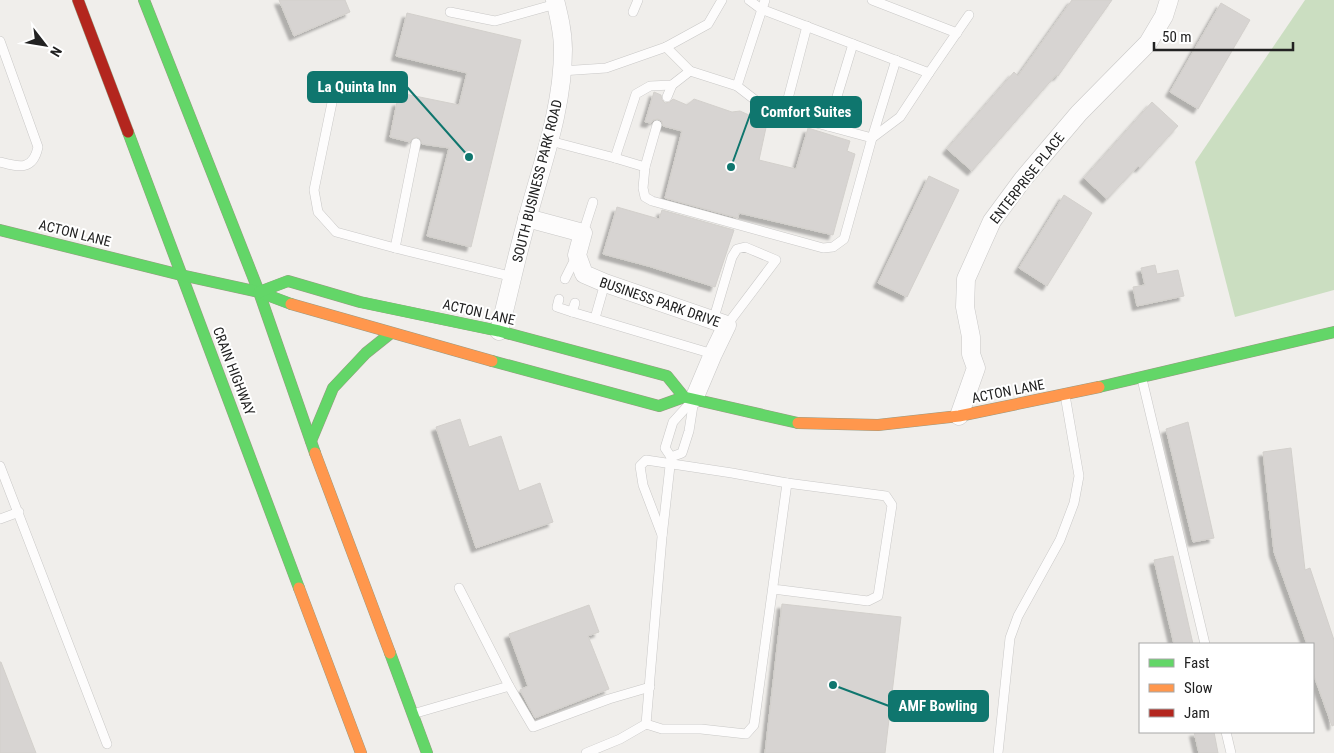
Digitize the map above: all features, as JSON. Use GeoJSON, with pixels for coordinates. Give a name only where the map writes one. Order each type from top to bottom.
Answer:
{"type":"FeatureCollection","features":[{"type":"Feature","properties":{"kind":"main road","name":"CRAIN HIGHWAY"},"geometry":{"type":"LineString","coordinates":[[78,0],[361,753]]}},
{"type":"Feature","properties":{"kind":"main road"},"geometry":{"type":"LineString","coordinates":[[144,0],[259,292],[311,441],[426,753]]}},
{"type":"Feature","properties":{"kind":"main road","name":"ACTON LANE"},"geometry":{"type":"LineString","coordinates":[[0,230],[181,275],[259,292],[302,308],[659,406],[689,398],[792,423],[878,425],[959,416],[1065,395],[1334,332]]}},
{"type":"Feature","properties":{"kind":"main road","name":"ACTON LANE"},"geometry":{"type":"LineString","coordinates":[[259,292],[288,281],[360,302],[499,331],[667,376],[689,398]]}},
{"type":"Feature","properties":{"kind":"main road"},"geometry":{"type":"LineString","coordinates":[[311,441],[333,388],[366,354],[391,333]]}},
{"type":"Feature","properties":{"kind":"street","name":"ENTERPRISE PLACE"},"geometry":{"type":"LineString","coordinates":[[959,416],[976,368],[971,354],[965,307],[966,279],[992,221],[1023,179],[1079,113],[1148,43],[1164,16],[1169,0]]}},
{"type":"Feature","properties":{"kind":"street","name":"SOUTH BUSINESS PARK ROAD"},"geometry":{"type":"LineString","coordinates":[[499,331],[514,277],[527,218],[550,141],[558,97],[563,49],[562,32],[556,2]]}},
{"type":"Feature","properties":{"kind":"street"},"geometry":{"type":"LineString","coordinates":[[527,218],[583,233],[577,255]]}},
{"type":"Feature","properties":{"kind":"street","name":"BUSINESS PARK DRIVE"},"geometry":{"type":"LineString","coordinates":[[577,255],[582,278],[720,323],[712,354],[689,398]]}},
{"type":"Feature","properties":{"kind":"lane"},"geometry":{"type":"LineString","coordinates":[[633,12],[638,0]]}},
{"type":"Feature","properties":{"kind":"lane"},"geometry":{"type":"LineString","coordinates":[[561,71],[606,68],[666,47],[708,24],[722,0]]}},
{"type":"Feature","properties":{"kind":"lane"},"geometry":{"type":"LineString","coordinates":[[749,0],[763,4],[807,26],[929,73]]}},
{"type":"Feature","properties":{"kind":"lane"},"geometry":{"type":"LineString","coordinates":[[872,0],[957,33]]}},
{"type":"Feature","properties":{"kind":"lane"},"geometry":{"type":"LineString","coordinates":[[450,12],[495,21],[556,2]]}},
{"type":"Feature","properties":{"kind":"lane"},"geometry":{"type":"LineString","coordinates":[[737,86],[763,4]]}},
{"type":"Feature","properties":{"kind":"lane"},"geometry":{"type":"LineString","coordinates":[[872,138],[900,117],[969,15]]}},
{"type":"Feature","properties":{"kind":"lane"},"geometry":{"type":"LineString","coordinates":[[784,114],[807,26]]}},
{"type":"Feature","properties":{"kind":"lane"},"geometry":{"type":"LineString","coordinates":[[0,41],[38,147],[36,158],[27,166],[16,166],[0,162]]}},
{"type":"Feature","properties":{"kind":"lane"},"geometry":{"type":"LineString","coordinates":[[828,126],[854,44]]}},
{"type":"Feature","properties":{"kind":"lane"},"geometry":{"type":"LineString","coordinates":[[666,47],[690,71],[737,86],[768,110],[872,138]]}},
{"type":"Feature","properties":{"kind":"lane"},"geometry":{"type":"LineString","coordinates":[[657,125],[645,167],[643,188],[645,197],[652,201],[823,248],[832,247],[844,239],[896,60]]}},
{"type":"Feature","properties":{"kind":"lane"},"geometry":{"type":"LineString","coordinates":[[667,97],[672,85],[690,71]]}},
{"type":"Feature","properties":{"kind":"lane"},"geometry":{"type":"LineString","coordinates":[[399,96],[349,84],[334,88],[314,190],[318,212],[336,232],[514,277]]}},
{"type":"Feature","properties":{"kind":"lane"},"geometry":{"type":"LineString","coordinates":[[615,158],[636,94],[650,86],[672,85]]}},
{"type":"Feature","properties":{"kind":"lane"},"geometry":{"type":"LineString","coordinates":[[550,141],[645,167]]}},
{"type":"Feature","properties":{"kind":"lane"},"geometry":{"type":"LineString","coordinates":[[395,248],[416,143]]}},
{"type":"Feature","properties":{"kind":"lane"},"geometry":{"type":"LineString","coordinates":[[583,233],[593,202]]}},
{"type":"Feature","properties":{"kind":"lane"},"geometry":{"type":"LineString","coordinates":[[745,247],[776,260],[720,323],[732,257],[737,249],[745,247]]}},
{"type":"Feature","properties":{"kind":"lane"},"geometry":{"type":"LineString","coordinates":[[565,279],[577,255]]}},
{"type":"Feature","properties":{"kind":"lane"},"geometry":{"type":"LineString","coordinates":[[595,318],[605,284]]}},
{"type":"Feature","properties":{"kind":"lane"},"geometry":{"type":"LineString","coordinates":[[559,299],[557,307],[573,307],[595,318],[712,354]]}},
{"type":"Feature","properties":{"kind":"lane"},"geometry":{"type":"LineString","coordinates":[[1141,376],[1205,643]]}},
{"type":"Feature","properties":{"kind":"lane"},"geometry":{"type":"LineString","coordinates":[[998,753],[1010,638],[1018,616],[1060,540],[1074,503],[1079,476],[1065,395]]}},
{"type":"Feature","properties":{"kind":"lane"},"geometry":{"type":"LineString","coordinates":[[646,724],[662,537],[671,460],[665,448],[673,422],[689,398]]}},
{"type":"Feature","properties":{"kind":"lane"},"geometry":{"type":"LineString","coordinates":[[671,460],[682,453],[689,431],[689,398]]}},
{"type":"Feature","properties":{"kind":"lane"},"geometry":{"type":"LineString","coordinates":[[662,537],[643,485],[640,466],[646,460],[671,460],[787,483],[886,496],[892,505],[878,596],[868,601],[773,589]]}},
{"type":"Feature","properties":{"kind":"lane"},"geometry":{"type":"LineString","coordinates":[[0,466],[107,744]]}},
{"type":"Feature","properties":{"kind":"lane"},"geometry":{"type":"LineString","coordinates":[[586,753],[620,739],[646,724],[662,729],[701,729],[746,734],[754,725],[787,483]]}},
{"type":"Feature","properties":{"kind":"lane"},"geometry":{"type":"LineString","coordinates":[[0,519],[19,512]]}},
{"type":"Feature","properties":{"kind":"lane"},"geometry":{"type":"LineString","coordinates":[[459,588],[509,686],[534,727],[608,699],[650,687]]}},
{"type":"Feature","properties":{"kind":"lane"},"geometry":{"type":"LineString","coordinates":[[412,714],[509,686]]}},
{"type":"Feature","properties":{"kind":"lane"},"geometry":{"type":"LineString","coordinates":[[1226,733],[1231,753]]}},
{"type":"Feature","properties":{"kind":"green space"},"geometry":{"type":"Polygon","coordinates":[[[1305,0],[1334,0],[1334,290],[1235,317],[1195,162],[1305,0]]]}},
{"type":"Feature","properties":{"kind":"building"},"geometry":{"type":"Polygon","coordinates":[[[279,0],[345,0],[350,12],[294,36],[279,0]]]}},
{"type":"Feature","properties":{"kind":"building"},"geometry":{"type":"Polygon","coordinates":[[[1072,0],[1112,0],[1058,76],[1056,75],[972,171],[947,149],[1014,72],[1018,76],[1072,0]]]}},
{"type":"Feature","properties":{"kind":"building"},"geometry":{"type":"Polygon","coordinates":[[[1221,3],[1250,20],[1198,109],[1170,92],[1221,3]]]}},
{"type":"Feature","properties":{"kind":"building"},"geometry":{"type":"Polygon","coordinates":[[[407,13],[521,40],[471,247],[427,236],[449,148],[422,144],[417,137],[410,142],[390,137],[397,102],[403,101],[405,94],[459,105],[467,73],[396,56],[407,13]]]}},
{"type":"Feature","properties":{"kind":"building"},"geometry":{"type":"Polygon","coordinates":[[[654,92],[661,95],[665,103],[673,99],[687,105],[694,99],[732,112],[740,111],[767,123],[759,160],[796,169],[808,128],[850,141],[847,151],[855,154],[833,235],[739,213],[738,218],[665,198],[682,131],[663,126],[662,121],[658,119],[653,120],[651,123],[645,122],[654,92]]]}},
{"type":"Feature","properties":{"kind":"building"},"geometry":{"type":"Polygon","coordinates":[[[1152,102],[1178,126],[1140,168],[1138,166],[1107,199],[1084,178],[1152,102]]]}},
{"type":"Feature","properties":{"kind":"building"},"geometry":{"type":"Polygon","coordinates":[[[929,176],[959,190],[907,297],[878,283],[929,176]]]}},
{"type":"Feature","properties":{"kind":"building"},"geometry":{"type":"Polygon","coordinates":[[[1064,195],[1092,213],[1047,286],[1019,268],[1064,195]]]}},
{"type":"Feature","properties":{"kind":"building"},"geometry":{"type":"Polygon","coordinates":[[[617,207],[659,219],[662,210],[734,230],[715,287],[603,254],[617,207]]]}},
{"type":"Feature","properties":{"kind":"building"},"geometry":{"type":"Polygon","coordinates":[[[1155,265],[1157,274],[1178,270],[1184,296],[1137,306],[1133,287],[1145,285],[1141,268],[1155,265]]]}},
{"type":"Feature","properties":{"kind":"building"},"geometry":{"type":"Polygon","coordinates":[[[460,419],[469,447],[501,436],[519,491],[540,483],[553,522],[476,548],[436,427],[460,419]]]}},
{"type":"Feature","properties":{"kind":"building"},"geometry":{"type":"Polygon","coordinates":[[[1188,422],[1214,538],[1193,542],[1166,429],[1188,422]]]}},
{"type":"Feature","properties":{"kind":"building"},"geometry":{"type":"Polygon","coordinates":[[[1291,448],[1305,570],[1310,568],[1334,640],[1334,725],[1332,726],[1314,676],[1314,643],[1307,643],[1274,552],[1263,452],[1291,448]]]}},
{"type":"Feature","properties":{"kind":"building"},"geometry":{"type":"Polygon","coordinates":[[[1173,556],[1193,643],[1174,643],[1154,560],[1173,556]]]}},
{"type":"Feature","properties":{"kind":"building"},"geometry":{"type":"Polygon","coordinates":[[[782,604],[901,617],[885,753],[765,753],[782,604]]]}},
{"type":"Feature","properties":{"kind":"building"},"geometry":{"type":"Polygon","coordinates":[[[589,605],[599,632],[588,636],[609,689],[535,718],[520,690],[528,686],[509,634],[589,605]]]}},
{"type":"Feature","properties":{"kind":"building"},"geometry":{"type":"Polygon","coordinates":[[[1,662],[36,753],[0,753],[1,662]]]}},
{"type":"Feature","properties":{"kind":"building"},"geometry":{"type":"Polygon","coordinates":[[[1194,733],[1214,733],[1218,753],[1199,753],[1194,733]]]}},
{"type":"Feature","properties":{"kind":"traffic: fast"},"geometry":{"type":"LineString","coordinates":[[144,0],[259,292],[315,453]]}},
{"type":"Feature","properties":{"kind":"traffic: fast"},"geometry":{"type":"LineString","coordinates":[[128,132],[299,588]]}},
{"type":"Feature","properties":{"kind":"traffic: fast"},"geometry":{"type":"LineString","coordinates":[[0,230],[181,275],[259,292],[291,304]]}},
{"type":"Feature","properties":{"kind":"traffic: fast"},"geometry":{"type":"LineString","coordinates":[[259,292],[288,281],[360,302],[499,331],[667,376],[684,397]]}},
{"type":"Feature","properties":{"kind":"traffic: fast"},"geometry":{"type":"LineString","coordinates":[[1099,387],[1334,332]]}},
{"type":"Feature","properties":{"kind":"traffic: fast"},"geometry":{"type":"LineString","coordinates":[[311,441],[333,388],[366,353],[391,333]]}},
{"type":"Feature","properties":{"kind":"traffic: fast"},"geometry":{"type":"LineString","coordinates":[[492,361],[659,406],[684,397],[798,423]]}},
{"type":"Feature","properties":{"kind":"traffic: fast"},"geometry":{"type":"LineString","coordinates":[[390,653],[427,753]]}},
{"type":"Feature","properties":{"kind":"traffic: slow"},"geometry":{"type":"LineString","coordinates":[[291,304],[492,361]]}},
{"type":"Feature","properties":{"kind":"traffic: slow"},"geometry":{"type":"LineString","coordinates":[[798,423],[878,425],[959,416],[1099,387]]}},
{"type":"Feature","properties":{"kind":"traffic: slow"},"geometry":{"type":"LineString","coordinates":[[315,453],[390,653]]}},
{"type":"Feature","properties":{"kind":"traffic: slow"},"geometry":{"type":"LineString","coordinates":[[299,588],[361,753]]}},
{"type":"Feature","properties":{"kind":"traffic: jam"},"geometry":{"type":"LineString","coordinates":[[78,0],[128,132]]}},
{"type":"Feature","properties":{"kind":"place","name":"La Quinta Inn"},"geometry":{"type":"Point","coordinates":[469,157]}},
{"type":"Feature","properties":{"kind":"place","name":"Comfort Suites"},"geometry":{"type":"Point","coordinates":[731,167]}},
{"type":"Feature","properties":{"kind":"place","name":"AMF Bowling"},"geometry":{"type":"Point","coordinates":[833,685]}}]}
